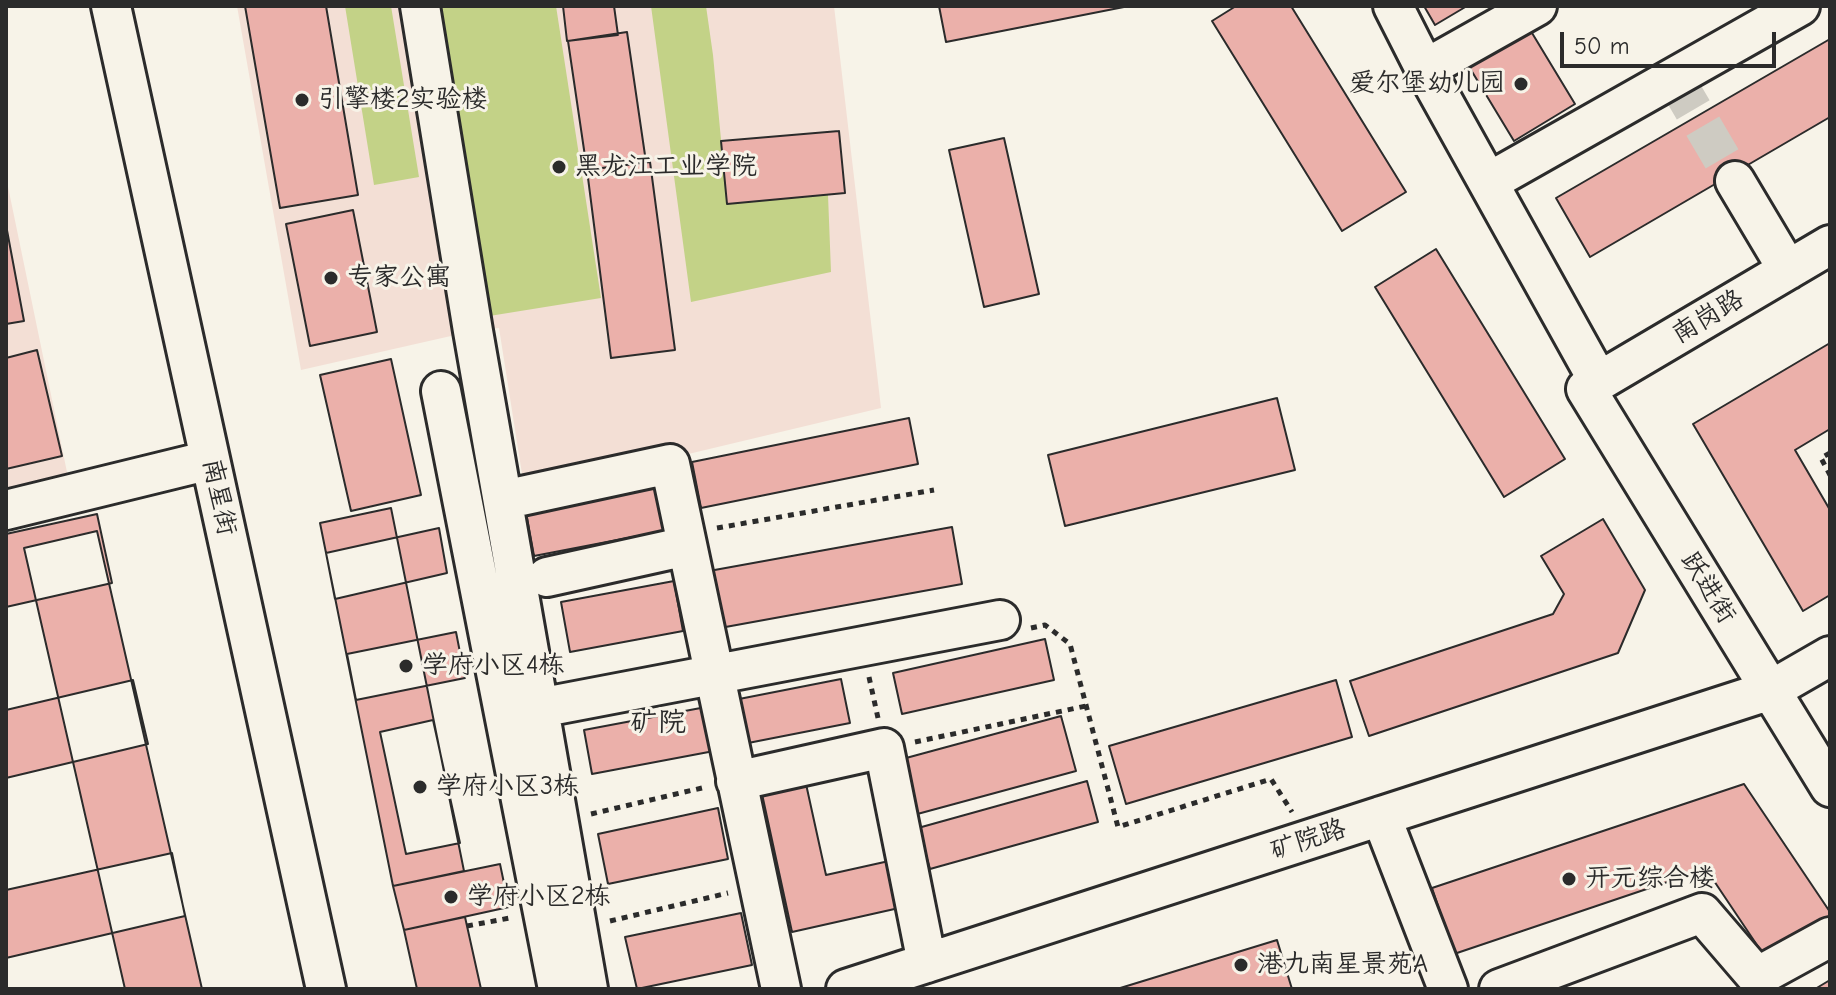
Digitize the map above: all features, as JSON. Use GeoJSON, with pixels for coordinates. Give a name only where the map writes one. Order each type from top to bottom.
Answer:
{"type":"FeatureCollection","features":[{"type":"Feature","properties":{"kind":"street","name":"南星街"},"geometry":{"type":"LineString","coordinates":[[111,6],[326,989]]}},
{"type":"Feature","properties":{"kind":"street"},"geometry":{"type":"LineString","coordinates":[[420,6],[473,331],[588,989]]}},
{"type":"Feature","properties":{"kind":"street","name":"跃进街"},"geometry":{"type":"LineString","coordinates":[[1393,6],[1489,182],[1593,386],[1830,787]]}},
{"type":"Feature","properties":{"kind":"street"},"geometry":{"type":"LineString","coordinates":[[1425,69],[1537,6]]}},
{"type":"Feature","properties":{"kind":"street"},"geometry":{"type":"LineString","coordinates":[[1489,182],[1800,6]]}},
{"type":"Feature","properties":{"kind":"street"},"geometry":{"type":"LineString","coordinates":[[1735,181],[1788,270]]}},
{"type":"Feature","properties":{"kind":"street","name":"南岗路"},"geometry":{"type":"LineString","coordinates":[[1593,386],[1830,245]]}},
{"type":"Feature","properties":{"kind":"street"},"geometry":{"type":"LineString","coordinates":[[441,391],[558,989]]}},
{"type":"Feature","properties":{"kind":"street"},"geometry":{"type":"LineString","coordinates":[[6,510],[210,460]]}},
{"type":"Feature","properties":{"kind":"street"},"geometry":{"type":"LineString","coordinates":[[503,500],[670,464],[713,673],[723,784],[758,886],[781,989]]}},
{"type":"Feature","properties":{"kind":"street"},"geometry":{"type":"LineString","coordinates":[[547,577],[686,540]]}},
{"type":"Feature","properties":{"kind":"street"},"geometry":{"type":"LineString","coordinates":[[539,708],[1000,620]]}},
{"type":"Feature","properties":{"kind":"street","name":"矿院路"},"geometry":{"type":"LineString","coordinates":[[846,989],[1771,690],[1830,656]]}},
{"type":"Feature","properties":{"kind":"street"},"geometry":{"type":"LineString","coordinates":[[723,784],[884,748],[927,963]]}},
{"type":"Feature","properties":{"kind":"street"},"geometry":{"type":"LineString","coordinates":[[1381,816],[1448,989]]}},
{"type":"Feature","properties":{"kind":"street"},"geometry":{"type":"LineString","coordinates":[[1499,989],[1702,913],[1757,977],[1830,937]]}},
{"type":"Feature","properties":{"kind":"path"},"geometry":{"type":"LineString","coordinates":[[1830,453],[1821,458],[1830,475]]}},
{"type":"Feature","properties":{"kind":"path"},"geometry":{"type":"LineString","coordinates":[[686,540],[934,490]]}},
{"type":"Feature","properties":{"kind":"path"},"geometry":{"type":"LineString","coordinates":[[1000,620],[1012,632],[1045,625],[1070,644],[1118,827],[1271,779],[1309,840]]}},
{"type":"Feature","properties":{"kind":"path"},"geometry":{"type":"LineString","coordinates":[[862,646],[884,748],[1086,706]]}},
{"type":"Feature","properties":{"kind":"path"},"geometry":{"type":"LineString","coordinates":[[597,813],[723,784]]}},
{"type":"Feature","properties":{"kind":"path"},"geometry":{"type":"LineString","coordinates":[[604,922],[758,886]]}},
{"type":"Feature","properties":{"kind":"path"},"geometry":{"type":"LineString","coordinates":[[467,926],[508,918]]}},
{"type":"Feature","properties":{"kind":"shaded area","name":"黑龙江工业学院"},"geometry":{"type":"Polygon","coordinates":[[[237,6],[834,6],[881,408],[525,493],[499,328],[473,331],[301,370],[237,6]]]}},
{"type":"Feature","properties":{"kind":"shaded area"},"geometry":{"type":"Polygon","coordinates":[[[6,177],[68,477],[6,492],[6,177]]]}},
{"type":"Feature","properties":{"kind":"green space"},"geometry":{"type":"Polygon","coordinates":[[[345,6],[391,6],[419,177],[374,185],[345,6]]]}},
{"type":"Feature","properties":{"kind":"green space"},"geometry":{"type":"Polygon","coordinates":[[[429,6],[556,6],[601,298],[477,318],[429,6]]]}},
{"type":"Feature","properties":{"kind":"green space"},"geometry":{"type":"Polygon","coordinates":[[[651,6],[706,6],[727,203],[828,195],[831,272],[691,302],[651,6]]]}},
{"type":"Feature","properties":{"kind":"building","name":"引擎楼2实验楼"},"geometry":{"type":"Polygon","coordinates":[[[245,6],[326,6],[358,195],[280,208],[245,6]]]}},
{"type":"Feature","properties":{"kind":"building"},"geometry":{"type":"Polygon","coordinates":[[[563,6],[614,6],[618,35],[567,41],[563,6]]]}},
{"type":"Feature","properties":{"kind":"building"},"geometry":{"type":"Polygon","coordinates":[[[939,6],[1129,6],[946,42],[939,6]]]}},
{"type":"Feature","properties":{"kind":"building"},"geometry":{"type":"Polygon","coordinates":[[[1236,6],[1291,6],[1406,192],[1342,231],[1212,21],[1236,6]]]}},
{"type":"Feature","properties":{"kind":"building"},"geometry":{"type":"Polygon","coordinates":[[[1424,6],[1467,6],[1435,25],[1424,6]]]}},
{"type":"Feature","properties":{"kind":"building","name":"爱尔堡幼儿园"},"geometry":{"type":"Polygon","coordinates":[[[1529,28],[1575,104],[1514,141],[1468,65],[1529,28]]]}},
{"type":"Feature","properties":{"kind":"building"},"geometry":{"type":"Polygon","coordinates":[[[627,32],[646,162],[587,170],[568,41],[627,32]]]}},
{"type":"Feature","properties":{"kind":"building"},"geometry":{"type":"Polygon","coordinates":[[[1830,39],[1830,117],[1590,257],[1556,198],[1830,39]]]}},
{"type":"Feature","properties":{"kind":"building"},"geometry":{"type":"Polygon","coordinates":[[[839,131],[845,193],[727,204],[721,141],[839,131]]]}},
{"type":"Feature","properties":{"kind":"building"},"geometry":{"type":"Polygon","coordinates":[[[1004,138],[1039,294],[984,307],[949,150],[1004,138]]]}},
{"type":"Feature","properties":{"kind":"building"},"geometry":{"type":"Polygon","coordinates":[[[650,162],[675,350],[611,358],[587,170],[650,162]]]}},
{"type":"Feature","properties":{"kind":"building","name":"专家公寓"},"geometry":{"type":"Polygon","coordinates":[[[353,210],[377,332],[310,346],[286,224],[353,210]]]}},
{"type":"Feature","properties":{"kind":"building"},"geometry":{"type":"Polygon","coordinates":[[[6,225],[24,321],[6,324],[6,225]]]}},
{"type":"Feature","properties":{"kind":"building"},"geometry":{"type":"Polygon","coordinates":[[[1436,249],[1565,459],[1504,497],[1375,287],[1436,249]]]}},
{"type":"Feature","properties":{"kind":"building"},"geometry":{"type":"Polygon","coordinates":[[[1830,343],[1830,429],[1795,450],[1830,510],[1830,595],[1803,611],[1693,424],[1830,343]]]}},
{"type":"Feature","properties":{"kind":"building"},"geometry":{"type":"Polygon","coordinates":[[[37,350],[62,456],[6,469],[6,358],[37,350]]]}},
{"type":"Feature","properties":{"kind":"building"},"geometry":{"type":"Polygon","coordinates":[[[391,359],[421,495],[351,511],[320,375],[391,359]]]}},
{"type":"Feature","properties":{"kind":"building"},"geometry":{"type":"Polygon","coordinates":[[[1277,398],[1295,470],[1065,526],[1048,455],[1277,398]]]}},
{"type":"Feature","properties":{"kind":"building"},"geometry":{"type":"Polygon","coordinates":[[[909,418],[918,464],[701,508],[692,462],[909,418]]]}},
{"type":"Feature","properties":{"kind":"building"},"geometry":{"type":"Polygon","coordinates":[[[654,482],[664,531],[534,556],[525,507],[654,482]]]}},
{"type":"Feature","properties":{"kind":"building"},"geometry":{"type":"Polygon","coordinates":[[[391,508],[464,871],[393,886],[320,523],[391,508]]]}},
{"type":"Feature","properties":{"kind":"building"},"geometry":{"type":"Polygon","coordinates":[[[97,514],[112,583],[6,607],[6,534],[97,514]]]}},
{"type":"Feature","properties":{"kind":"building"},"geometry":{"type":"Polygon","coordinates":[[[1603,519],[1645,590],[1618,653],[1369,736],[1350,681],[1553,614],[1564,594],[1541,556],[1603,519]]]}},
{"type":"Feature","properties":{"kind":"building"},"geometry":{"type":"Polygon","coordinates":[[[952,527],[962,584],[720,628],[709,571],[952,527]]]}},
{"type":"Feature","properties":{"kind":"building"},"geometry":{"type":"Polygon","coordinates":[[[439,528],[447,573],[335,599],[326,553],[439,528]]]}},
{"type":"Feature","properties":{"kind":"building"},"geometry":{"type":"Polygon","coordinates":[[[97,531],[202,989],[125,989],[24,548],[97,531]]]}},
{"type":"Feature","properties":{"kind":"building"},"geometry":{"type":"Polygon","coordinates":[[[674,581],[683,631],[570,652],[561,602],[674,581]]]}},
{"type":"Feature","properties":{"kind":"building","name":"学府小区4栋"},"geometry":{"type":"Polygon","coordinates":[[[456,632],[465,678],[356,700],[347,654],[456,632]]]}},
{"type":"Feature","properties":{"kind":"building"},"geometry":{"type":"Polygon","coordinates":[[[1045,639],[1054,680],[902,714],[893,673],[1045,639]]]}},
{"type":"Feature","properties":{"kind":"building"},"geometry":{"type":"Polygon","coordinates":[[[841,679],[850,723],[743,744],[734,700],[841,679]]]}},
{"type":"Feature","properties":{"kind":"building"},"geometry":{"type":"Polygon","coordinates":[[[133,680],[148,744],[6,778],[6,710],[133,680]]]}},
{"type":"Feature","properties":{"kind":"building"},"geometry":{"type":"Polygon","coordinates":[[[1336,680],[1352,737],[1126,804],[1109,746],[1336,680]]]}},
{"type":"Feature","properties":{"kind":"building"},"geometry":{"type":"Polygon","coordinates":[[[706,707],[714,751],[592,774],[584,730],[706,707]]]}},
{"type":"Feature","properties":{"kind":"building"},"geometry":{"type":"Polygon","coordinates":[[[1061,716],[1076,771],[910,816],[895,761],[1061,716]]]}},
{"type":"Feature","properties":{"kind":"building","name":"学府小区3栋"},"geometry":{"type":"Polygon","coordinates":[[[433,720],[460,843],[406,854],[380,732],[433,720]]]}},
{"type":"Feature","properties":{"kind":"building"},"geometry":{"type":"Polygon","coordinates":[[[1087,781],[1098,822],[930,869],[918,828],[1087,781]]]}},
{"type":"Feature","properties":{"kind":"building"},"geometry":{"type":"Polygon","coordinates":[[[806,784],[826,875],[889,861],[899,908],[792,932],[762,794],[806,784]]]}},
{"type":"Feature","properties":{"kind":"building","name":"开元综合楼"},"geometry":{"type":"Polygon","coordinates":[[[1744,784],[1830,912],[1830,918],[1767,960],[1706,869],[1454,954],[1432,888],[1744,784]]]}},
{"type":"Feature","properties":{"kind":"building"},"geometry":{"type":"Polygon","coordinates":[[[718,808],[728,859],[608,884],[598,834],[718,808]]]}},
{"type":"Feature","properties":{"kind":"building"},"geometry":{"type":"Polygon","coordinates":[[[172,853],[185,916],[6,958],[6,890],[172,853]]]}},
{"type":"Feature","properties":{"kind":"building","name":"学府小区2栋"},"geometry":{"type":"Polygon","coordinates":[[[500,864],[509,907],[404,930],[393,886],[500,864]]]}},
{"type":"Feature","properties":{"kind":"building"},"geometry":{"type":"Polygon","coordinates":[[[741,913],[752,965],[637,989],[625,937],[741,913]]]}},
{"type":"Feature","properties":{"kind":"building"},"geometry":{"type":"Polygon","coordinates":[[[465,917],[481,989],[417,989],[404,930],[465,917]]]}},
{"type":"Feature","properties":{"kind":"building","name":"港九南星景苑A"},"geometry":{"type":"Polygon","coordinates":[[[1277,940],[1292,989],[1117,989],[1277,940]]]}},
{"type":"Feature","properties":{"kind":"building"},"geometry":{"type":"Polygon","coordinates":[[[1830,980],[1830,989],[1815,989],[1830,980]]]}},
{"type":"Feature","properties":{"kind":"tunnel"},"geometry":{"type":"LineString","coordinates":[[1674,77],[1735,181]]}},
{"type":"Feature","properties":{"kind":"place","name":"爱尔堡幼儿园"},"geometry":{"type":"Point","coordinates":[1521,84]}},
{"type":"Feature","properties":{"kind":"place","name":"引擎楼2实验楼"},"geometry":{"type":"Point","coordinates":[302,100]}},
{"type":"Feature","properties":{"kind":"place","name":"黑龙江工业学院"},"geometry":{"type":"Point","coordinates":[559,167]}},
{"type":"Feature","properties":{"kind":"place","name":"专家公寓"},"geometry":{"type":"Point","coordinates":[331,278]}},
{"type":"Feature","properties":{"kind":"place","name":"学府小区4栋"},"geometry":{"type":"Point","coordinates":[406,666]}},
{"type":"Feature","properties":{"kind":"place","name":"学府小区3栋"},"geometry":{"type":"Point","coordinates":[420,787]}},
{"type":"Feature","properties":{"kind":"place","name":"开元综合楼"},"geometry":{"type":"Point","coordinates":[1569,879]}},
{"type":"Feature","properties":{"kind":"place","name":"学府小区2栋"},"geometry":{"type":"Point","coordinates":[451,897]}},
{"type":"Feature","properties":{"kind":"place","name":"港九南星景苑A"},"geometry":{"type":"Point","coordinates":[1241,965]}},
{"type":"Feature","properties":{"kind":"district","name":"矿院"},"geometry":{"type":"Point","coordinates":[658,723]}}]}
